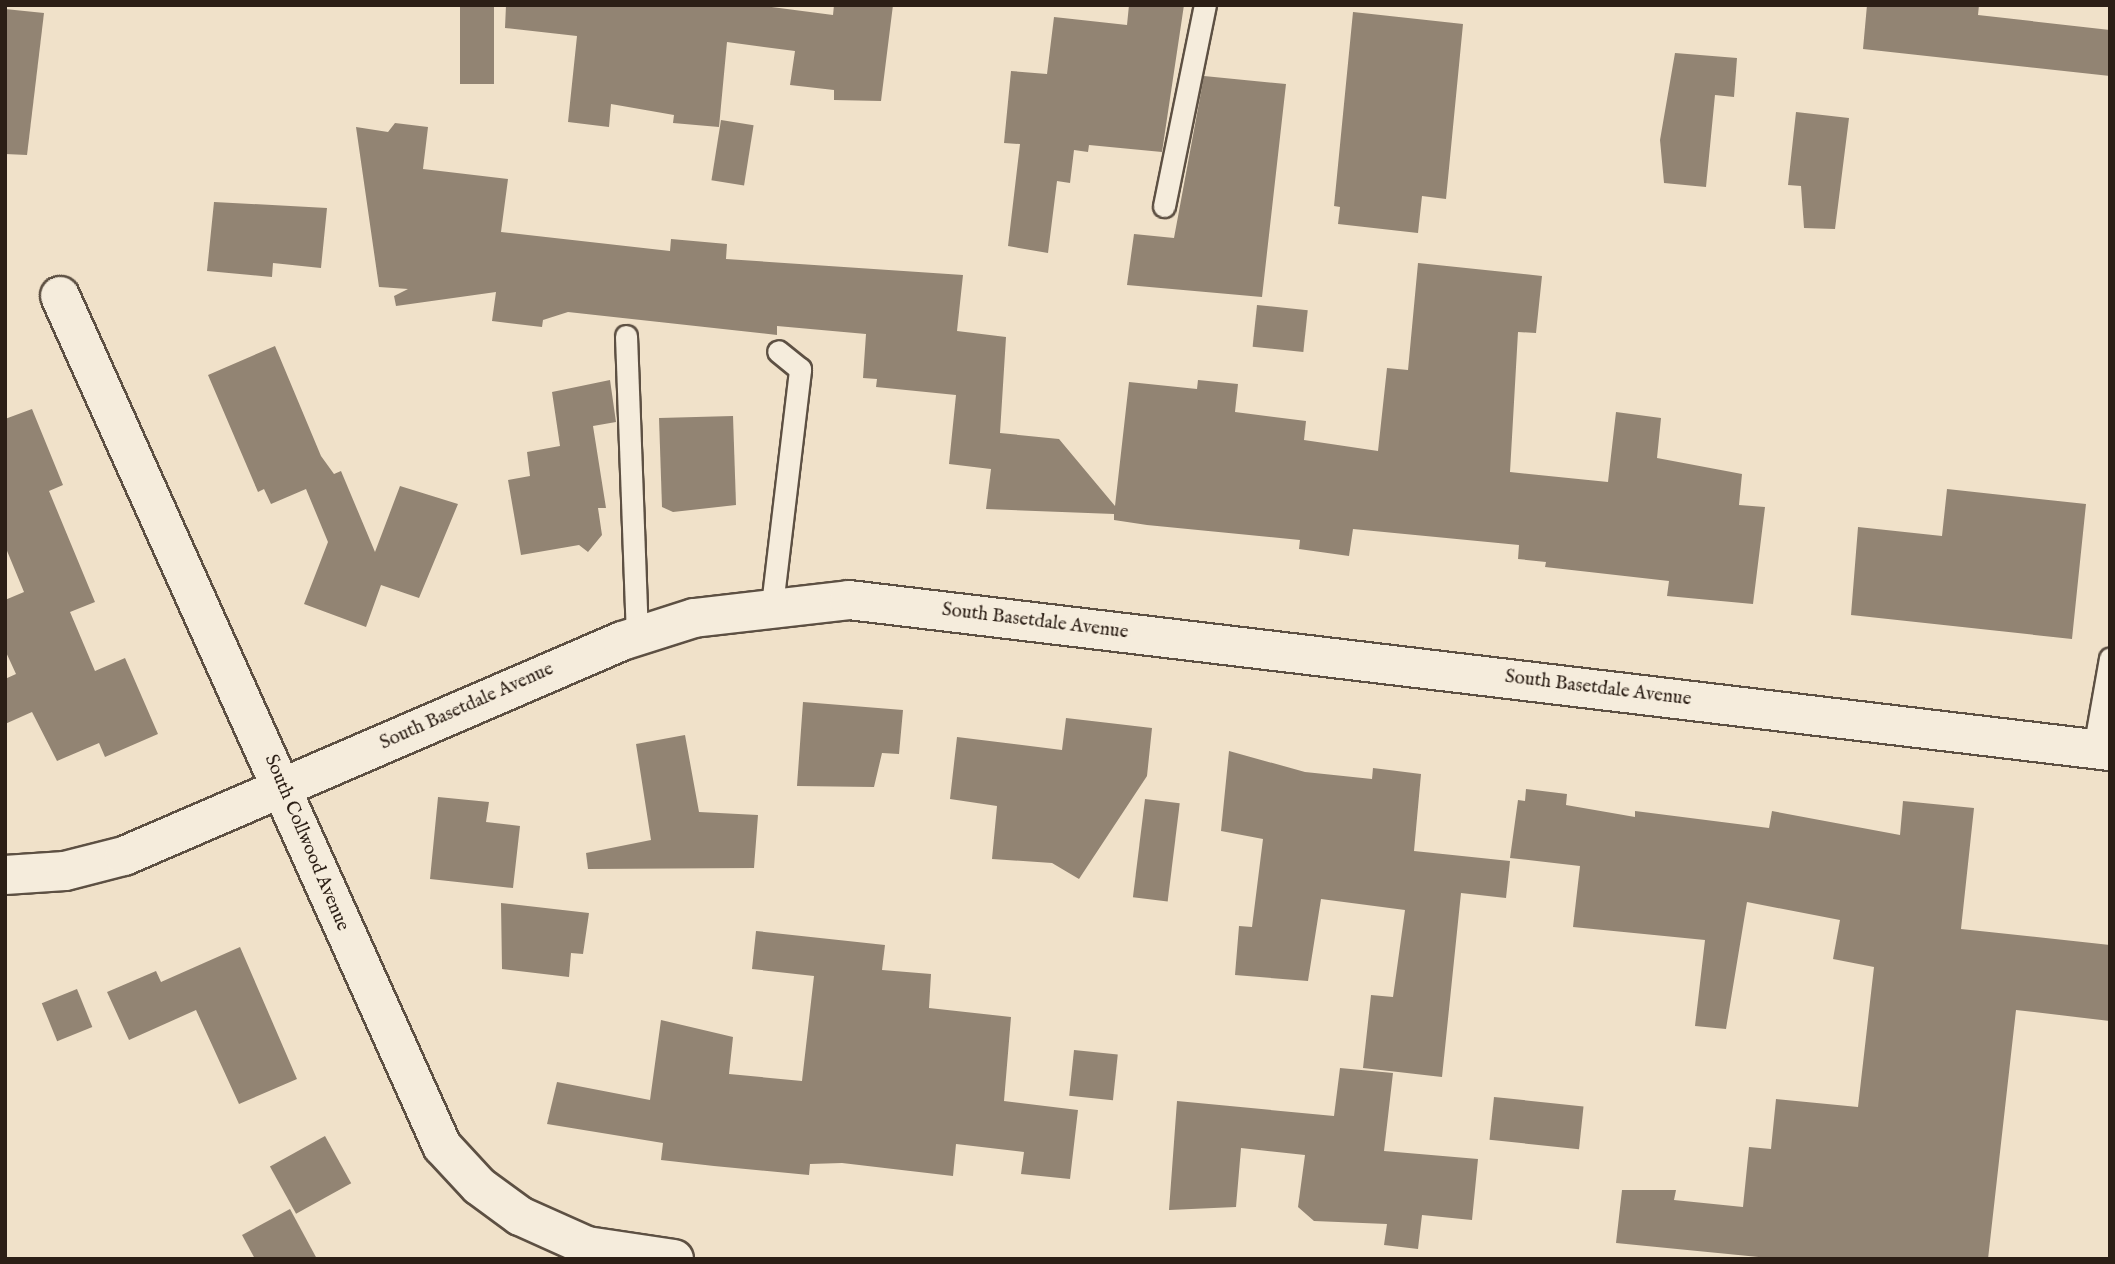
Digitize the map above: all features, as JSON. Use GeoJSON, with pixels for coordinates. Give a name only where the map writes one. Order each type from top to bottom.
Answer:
{"type":"FeatureCollection","features":[{"type":"Feature","properties":{"kind":"street","name":"South Collwood Avenue"},"geometry":{"type":"LineString","coordinates":[[60,296],[442,1146],[520,1216],[587,1246],[674,1259]]}},
{"type":"Feature","properties":{"kind":"street","name":"South Basetdale Avenue"},"geometry":{"type":"LineString","coordinates":[[5,875],[65,871],[124,856],[637,637],[772,605],[849,600],[2102,750]]}},
{"type":"Feature","properties":{"kind":"lane"},"geometry":{"type":"LineString","coordinates":[[1164,206],[1205,5]]}},
{"type":"Feature","properties":{"kind":"lane"},"geometry":{"type":"LineString","coordinates":[[626,336],[637,637]]}},
{"type":"Feature","properties":{"kind":"lane"},"geometry":{"type":"LineString","coordinates":[[772,605],[800,369],[778,351]]}},
{"type":"Feature","properties":{"kind":"lane"},"geometry":{"type":"LineString","coordinates":[[2102,750],[2110,658]]}},
{"type":"Feature","properties":{"kind":"building"},"geometry":{"type":"Polygon","coordinates":[[[460,5],[494,5],[494,84],[460,84],[460,5]]]}},
{"type":"Feature","properties":{"kind":"building"},"geometry":{"type":"Polygon","coordinates":[[[506,5],[756,5],[833,15],[834,5],[893,5],[881,101],[834,100],[834,90],[790,85],[795,51],[727,42],[719,127],[673,123],[674,115],[611,104],[609,127],[568,122],[577,36],[505,28],[506,5]]]}},
{"type":"Feature","properties":{"kind":"building"},"geometry":{"type":"Polygon","coordinates":[[[1129,5],[1184,5],[1162,152],[1089,145],[1088,152],[1074,150],[1070,183],[1057,181],[1048,253],[1008,246],[1020,144],[1004,143],[1011,71],[1047,74],[1054,17],[1127,25],[1129,5]]]}},
{"type":"Feature","properties":{"kind":"building"},"geometry":{"type":"Polygon","coordinates":[[[1867,5],[1979,5],[1978,15],[2110,30],[2110,76],[1863,49],[1867,5]]]}},
{"type":"Feature","properties":{"kind":"building"},"geometry":{"type":"Polygon","coordinates":[[[5,9],[44,13],[27,155],[5,154],[5,9]]]}},
{"type":"Feature","properties":{"kind":"building"},"geometry":{"type":"Polygon","coordinates":[[[1353,12],[1463,24],[1446,199],[1422,196],[1418,233],[1338,224],[1340,207],[1334,206],[1353,12]]]}},
{"type":"Feature","properties":{"kind":"building"},"geometry":{"type":"Polygon","coordinates":[[[1675,53],[1737,58],[1734,97],[1715,95],[1706,187],[1664,183],[1660,140],[1675,53]]]}},
{"type":"Feature","properties":{"kind":"building"},"geometry":{"type":"Polygon","coordinates":[[[1204,76],[1286,84],[1262,297],[1127,285],[1134,234],[1174,238],[1204,76]]]}},
{"type":"Feature","properties":{"kind":"building"},"geometry":{"type":"Polygon","coordinates":[[[1796,112],[1849,118],[1835,229],[1804,228],[1801,186],[1788,185],[1796,112]]]}},
{"type":"Feature","properties":{"kind":"building"},"geometry":{"type":"Polygon","coordinates":[[[721,120],[754,125],[744,185],[711,180],[721,120]]]}},
{"type":"Feature","properties":{"kind":"building"},"geometry":{"type":"Polygon","coordinates":[[[395,123],[428,127],[423,169],[508,179],[501,232],[670,251],[671,239],[727,244],[726,259],[963,275],[957,331],[1006,337],[1000,433],[1059,439],[1115,506],[1129,382],[1197,389],[1198,380],[1238,384],[1235,412],[1306,421],[1304,440],[1378,451],[1387,368],[1408,370],[1418,263],[1542,276],[1536,333],[1518,332],[1510,472],[1608,482],[1616,412],[1661,418],[1657,458],[1742,474],[1739,505],[1765,507],[1753,604],[1667,596],[1669,581],[1545,567],[1546,562],[1518,559],[1519,545],[1353,529],[1349,556],[1299,549],[1300,540],[1147,525],[1114,520],[1114,514],[986,509],[991,469],[949,464],[956,395],[876,387],[877,379],[863,378],[866,334],[777,326],[777,335],[568,312],[543,320],[542,327],[492,321],[496,292],[396,306],[394,296],[408,289],[379,287],[356,127],[388,132],[395,123]]]}},
{"type":"Feature","properties":{"kind":"building"},"geometry":{"type":"Polygon","coordinates":[[[214,202],[327,208],[321,268],[273,263],[272,277],[207,271],[214,202]]]}},
{"type":"Feature","properties":{"kind":"building"},"geometry":{"type":"Polygon","coordinates":[[[1257,305],[1308,310],[1303,352],[1253,347],[1257,305]]]}},
{"type":"Feature","properties":{"kind":"building"},"geometry":{"type":"Polygon","coordinates":[[[275,346],[321,456],[334,474],[341,471],[375,552],[400,486],[458,504],[419,598],[381,585],[366,627],[304,604],[328,542],[306,489],[271,504],[264,489],[258,492],[208,375],[275,346]]]}},
{"type":"Feature","properties":{"kind":"building"},"geometry":{"type":"Polygon","coordinates":[[[610,380],[616,422],[593,426],[606,508],[598,508],[602,535],[588,552],[579,545],[521,555],[508,480],[530,476],[527,452],[560,446],[552,392],[610,380]]]}},
{"type":"Feature","properties":{"kind":"building"},"geometry":{"type":"Polygon","coordinates":[[[32,409],[63,485],[49,491],[95,602],[70,612],[95,671],[125,658],[158,734],[105,757],[99,743],[57,761],[32,712],[5,724],[5,679],[16,674],[5,650],[5,600],[24,592],[5,546],[5,419],[32,409]]]}},
{"type":"Feature","properties":{"kind":"building"},"geometry":{"type":"Polygon","coordinates":[[[733,416],[736,505],[673,512],[662,507],[659,418],[733,416]]]}},
{"type":"Feature","properties":{"kind":"building"},"geometry":{"type":"Polygon","coordinates":[[[1947,489],[2086,504],[2072,639],[1851,615],[1858,527],[1942,536],[1947,489]]]}},
{"type":"Feature","properties":{"kind":"building"},"geometry":{"type":"Polygon","coordinates":[[[803,702],[903,710],[899,754],[882,753],[874,787],[797,786],[803,702]]]}},
{"type":"Feature","properties":{"kind":"building"},"geometry":{"type":"Polygon","coordinates":[[[1066,718],[1152,728],[1147,776],[1079,879],[1052,863],[992,859],[997,806],[950,799],[957,737],[1062,750],[1066,718]]]}},
{"type":"Feature","properties":{"kind":"building"},"geometry":{"type":"Polygon","coordinates":[[[685,735],[699,812],[758,815],[754,868],[588,869],[586,853],[651,840],[636,744],[685,735]]]}},
{"type":"Feature","properties":{"kind":"building"},"geometry":{"type":"Polygon","coordinates":[[[1229,751],[1305,772],[1372,779],[1373,768],[1421,774],[1414,851],[1510,861],[1506,898],[1461,893],[1442,1077],[1363,1068],[1371,995],[1393,997],[1405,910],[1321,899],[1308,981],[1235,975],[1239,926],[1252,927],[1263,839],[1221,831],[1229,751]]]}},
{"type":"Feature","properties":{"kind":"building"},"geometry":{"type":"Polygon","coordinates":[[[1526,789],[1567,794],[1566,805],[1635,817],[1635,811],[1769,828],[1772,811],[1900,835],[1903,801],[1974,808],[1961,929],[2110,945],[2110,1021],[2016,1010],[1988,1259],[1779,1259],[1616,1243],[1622,1190],[1676,1190],[1674,1200],[1743,1207],[1749,1147],[1771,1149],[1776,1099],[1858,1107],[1874,967],[1833,959],[1840,920],[1747,902],[1726,1029],[1695,1026],[1705,940],[1573,927],[1580,866],[1510,858],[1518,800],[1525,801],[1526,789]]]}},
{"type":"Feature","properties":{"kind":"building"},"geometry":{"type":"Polygon","coordinates":[[[438,797],[489,802],[486,822],[520,826],[513,888],[430,879],[438,797]]]}},
{"type":"Feature","properties":{"kind":"building"},"geometry":{"type":"Polygon","coordinates":[[[1145,799],[1180,803],[1168,902],[1133,897],[1145,799]]]}},
{"type":"Feature","properties":{"kind":"building"},"geometry":{"type":"Polygon","coordinates":[[[501,903],[589,913],[583,954],[571,953],[569,977],[502,969],[501,903]]]}},
{"type":"Feature","properties":{"kind":"building"},"geometry":{"type":"Polygon","coordinates":[[[756,931],[885,945],[882,970],[931,974],[929,1008],[1011,1017],[1004,1101],[1078,1110],[1070,1179],[1021,1174],[1024,1152],[956,1144],[953,1176],[842,1163],[810,1164],[809,1175],[714,1166],[661,1160],[663,1143],[547,1124],[557,1082],[650,1100],[661,1020],[733,1037],[729,1074],[802,1081],[814,976],[752,969],[756,931]]]}},
{"type":"Feature","properties":{"kind":"building"},"geometry":{"type":"Polygon","coordinates":[[[240,947],[297,1079],[239,1104],[196,1010],[129,1040],[107,992],[156,971],[161,982],[240,947]]]}},
{"type":"Feature","properties":{"kind":"building"},"geometry":{"type":"Polygon","coordinates":[[[77,989],[92,1027],[57,1041],[42,1003],[77,989]]]}},
{"type":"Feature","properties":{"kind":"building"},"geometry":{"type":"Polygon","coordinates":[[[1074,1050],[1118,1055],[1113,1100],[1069,1096],[1074,1050]]]}},
{"type":"Feature","properties":{"kind":"building"},"geometry":{"type":"Polygon","coordinates":[[[1340,1068],[1393,1073],[1384,1151],[1478,1159],[1472,1220],[1422,1215],[1418,1249],[1384,1245],[1387,1224],[1314,1221],[1298,1207],[1305,1155],[1241,1148],[1236,1207],[1169,1210],[1177,1101],[1334,1116],[1340,1068]]]}},
{"type":"Feature","properties":{"kind":"building"},"geometry":{"type":"Polygon","coordinates":[[[1494,1097],[1584,1106],[1579,1149],[1490,1140],[1494,1097]]]}},
{"type":"Feature","properties":{"kind":"building"},"geometry":{"type":"Polygon","coordinates":[[[325,1136],[351,1183],[296,1214],[270,1167],[325,1136]]]}},
{"type":"Feature","properties":{"kind":"building"},"geometry":{"type":"Polygon","coordinates":[[[290,1209],[317,1259],[255,1259],[242,1235],[290,1209]]]}}]}
